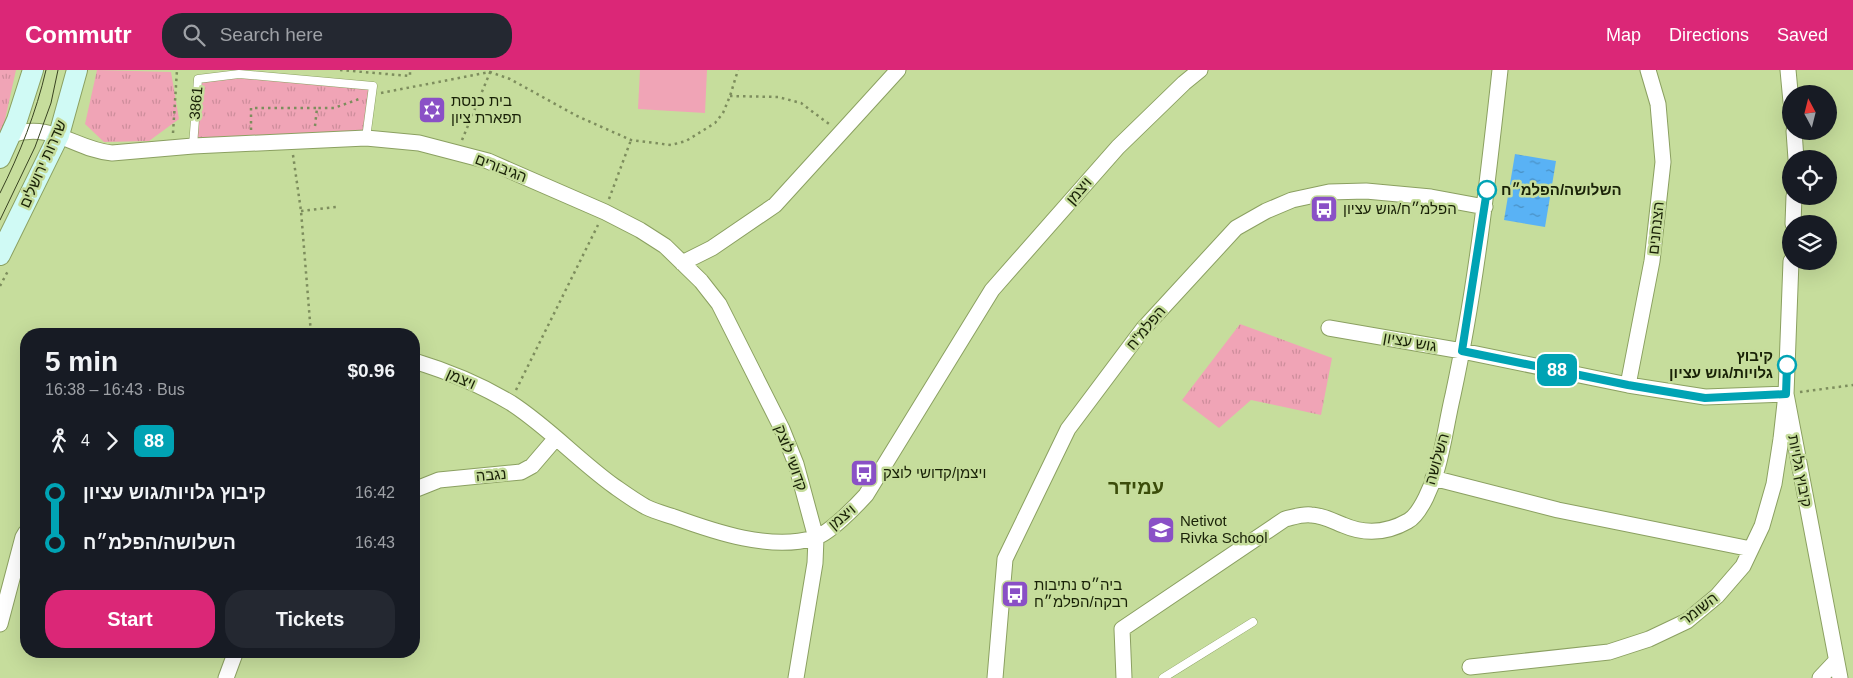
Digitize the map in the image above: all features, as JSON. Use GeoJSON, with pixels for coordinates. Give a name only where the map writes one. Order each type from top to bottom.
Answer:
{"type":"FeatureCollection","features":[{"type":"Feature","properties":{"kind":"main road"},"geometry":{"type":"LineString","coordinates":[[0,158],[11,135],[33,70]]}},
{"type":"Feature","properties":{"kind":"main road","name":"שדרות ירושלים"},"geometry":{"type":"LineString","coordinates":[[0,255],[59,135],[77,70]]}},
{"type":"Feature","properties":{"kind":"street"},"geometry":{"type":"LineString","coordinates":[[682,263],[712,248],[775,205],[839,132],[898,70]]}},
{"type":"Feature","properties":{"kind":"street","name":"ויצמן"},"geometry":{"type":"LineString","coordinates":[[420,363],[471,382],[510,403],[538,422],[600,475],[647,507],[700,527],[760,541],[789,542],[816,538],[848,514],[866,495],[992,290],[1118,147],[1200,70]]}},
{"type":"Feature","properties":{"kind":"street","name":"השלושה"},"geometry":{"type":"LineString","coordinates":[[1124,678],[1122,629],[1285,519],[1312,515],[1366,532],[1388,531],[1410,520],[1424,502],[1437,470],[1462,351],[1485,208],[1500,70]]}},
{"type":"Feature","properties":{"kind":"street","name":"הצנחנים"},"geometry":{"type":"LineString","coordinates":[[1628,385],[1652,261],[1663,162],[1658,104],[1648,70]]}},
{"type":"Feature","properties":{"kind":"street"},"geometry":{"type":"LineString","coordinates":[[1788,70],[1789,85]]}},
{"type":"Feature","properties":{"kind":"street","name":"הגיבורים"},"geometry":{"type":"LineString","coordinates":[[11,135],[28,132],[59,135],[101,152],[112,153],[193,139],[291,141],[366,138],[419,143],[488,161],[605,212],[659,242],[682,263]]}},
{"type":"Feature","properties":{"kind":"street","name":"הפלמ\"ח"},"geometry":{"type":"LineString","coordinates":[[995,678],[1005,559],[1068,429],[1143,329],[1236,228],[1266,211],[1292,200],[1329,192],[1366,191],[1432,197],[1485,208]]}},
{"type":"Feature","properties":{"kind":"street","name":"קדושי לוצק"},"geometry":{"type":"LineString","coordinates":[[682,263],[701,281],[719,304],[782,429],[796,464],[816,538],[815,563],[796,678]]}},
{"type":"Feature","properties":{"kind":"street","name":"קיבוץ גלויות"},"geometry":{"type":"LineString","coordinates":[[1791,270],[1786,394],[1840,678]]}},
{"type":"Feature","properties":{"kind":"street","name":"גוש עציון"},"geometry":{"type":"LineString","coordinates":[[1329,328],[1462,351],[1628,385],[1705,398],[1786,394]]}},
{"type":"Feature","properties":{"kind":"street","name":"השומר"},"geometry":{"type":"LineString","coordinates":[[1470,667],[1610,652],[1650,640],[1687,621],[1717,596],[1743,566],[1762,526],[1774,484],[1786,394]]}},
{"type":"Feature","properties":{"kind":"street","name":"נגבה"},"geometry":{"type":"LineString","coordinates":[[420,488],[439,480],[521,472],[538,461],[556,438]]}},
{"type":"Feature","properties":{"kind":"street"},"geometry":{"type":"LineString","coordinates":[[1433,478],[1558,510],[1751,549]]}},
{"type":"Feature","properties":{"kind":"street"},"geometry":{"type":"LineString","coordinates":[[0,624],[20,548]]}},
{"type":"Feature","properties":{"kind":"street"},"geometry":{"type":"LineString","coordinates":[[226,678],[233,658]]}},
{"type":"Feature","properties":{"kind":"street"},"geometry":{"type":"LineString","coordinates":[[1820,678],[1836,661]]}},
{"type":"Feature","properties":{"kind":"lane","name":"3861"},"geometry":{"type":"LineString","coordinates":[[193,139],[198,79],[240,74],[373,86],[372,94]]}},
{"type":"Feature","properties":{"kind":"lane"},"geometry":{"type":"LineString","coordinates":[[366,138],[372,94]]}},
{"type":"Feature","properties":{"kind":"lane"},"geometry":{"type":"LineString","coordinates":[[1163,678],[1253,622]]}},
{"type":"Feature","properties":{"kind":"path"},"geometry":{"type":"LineString","coordinates":[[173,134],[177,70]]}},
{"type":"Feature","properties":{"kind":"path"},"geometry":{"type":"LineString","coordinates":[[340,70],[410,76],[410,70]]}},
{"type":"Feature","properties":{"kind":"path"},"geometry":{"type":"LineString","coordinates":[[260,132],[250,132],[251,108],[334,108],[372,94],[490,71],[510,79],[577,116],[631,140],[671,145],[686,141],[715,123],[723,113],[738,70]]}},
{"type":"Feature","properties":{"kind":"path"},"geometry":{"type":"LineString","coordinates":[[457,152],[490,71]]}},
{"type":"Feature","properties":{"kind":"path"},"geometry":{"type":"LineString","coordinates":[[730,96],[778,98],[801,103],[839,132]]}},
{"type":"Feature","properties":{"kind":"path"},"geometry":{"type":"LineString","coordinates":[[314,132],[317,108]]}},
{"type":"Feature","properties":{"kind":"path"},"geometry":{"type":"LineString","coordinates":[[165,135],[173,134],[193,139]]}},
{"type":"Feature","properties":{"kind":"path"},"geometry":{"type":"LineString","coordinates":[[510,403],[542,335],[605,212],[631,140]]}},
{"type":"Feature","properties":{"kind":"path"},"geometry":{"type":"LineString","coordinates":[[291,141],[301,211],[311,328]]}},
{"type":"Feature","properties":{"kind":"path"},"geometry":{"type":"LineString","coordinates":[[301,211],[336,207]]}},
{"type":"Feature","properties":{"kind":"path"},"geometry":{"type":"LineString","coordinates":[[1786,394],[1853,385]]}},
{"type":"Feature","properties":{"kind":"green space"},"geometry":{"type":"Polygon","coordinates":[[[0,70],[16,70],[0,142],[0,70]]]}},
{"type":"Feature","properties":{"kind":"green space"},"geometry":{"type":"Polygon","coordinates":[[[97,70],[171,72],[179,119],[149,141],[104,142],[85,124],[97,70]]]}},
{"type":"Feature","properties":{"kind":"green space"},"geometry":{"type":"Polygon","coordinates":[[[640,70],[707,70],[705,113],[638,109],[640,70]]]}},
{"type":"Feature","properties":{"kind":"green space"},"geometry":{"type":"Polygon","coordinates":[[[239,74],[373,86],[366,138],[193,146],[198,79],[239,74]]]}},
{"type":"Feature","properties":{"kind":"green space"},"geometry":{"type":"Polygon","coordinates":[[[1240,324],[1332,358],[1321,415],[1251,400],[1219,428],[1182,400],[1240,324]]]}},
{"type":"Feature","properties":{"kind":"water"},"geometry":{"type":"Polygon","coordinates":[[[1515,154],[1556,161],[1545,227],[1504,220],[1515,154]]]}},
{"type":"Feature","properties":{"kind":"tram line"},"geometry":{"type":"LineString","coordinates":[[0,193],[27,133],[46,70]]}},
{"type":"Feature","properties":{"kind":"tram line"},"geometry":{"type":"LineString","coordinates":[[0,220],[35,147],[51,103],[58,70]]}},
{"type":"Feature","properties":{"kind":"bus line","name":"88"},"geometry":{"type":"LineString","coordinates":[[1487,190],[1462,351],[1628,385],[1705,398],[1786,394],[1787,365]]}},
{"type":"Feature","properties":{"kind":"place","name":"בית כנסת תפארת ציון"},"geometry":{"type":"Point","coordinates":[432,110]}},
{"type":"Feature","properties":{"kind":"place","name":"השלושה/הפלמ״ח"},"geometry":{"type":"Point","coordinates":[1487,190]}},
{"type":"Feature","properties":{"kind":"place","name":"הפלמ״ח/גוש עציון"},"geometry":{"type":"Point","coordinates":[1324,209]}},
{"type":"Feature","properties":{"kind":"place","name":"קיבוץ גלויות/גוש עציון"},"geometry":{"type":"Point","coordinates":[1787,365]}},
{"type":"Feature","properties":{"kind":"place","name":"ויצמן/קדושי לוצק"},"geometry":{"type":"Point","coordinates":[864,473]}},
{"type":"Feature","properties":{"kind":"place","name":"Netivot Rivka School"},"geometry":{"type":"Point","coordinates":[1161,530]}},
{"type":"Feature","properties":{"kind":"place","name":"ביה״ס נתיבות רבקה/הפלמ״ח"},"geometry":{"type":"Point","coordinates":[1015,594]}},
{"type":"Feature","properties":{"kind":"district","name":"עמידר"},"geometry":{"type":"Point","coordinates":[1136,487]}}]}
